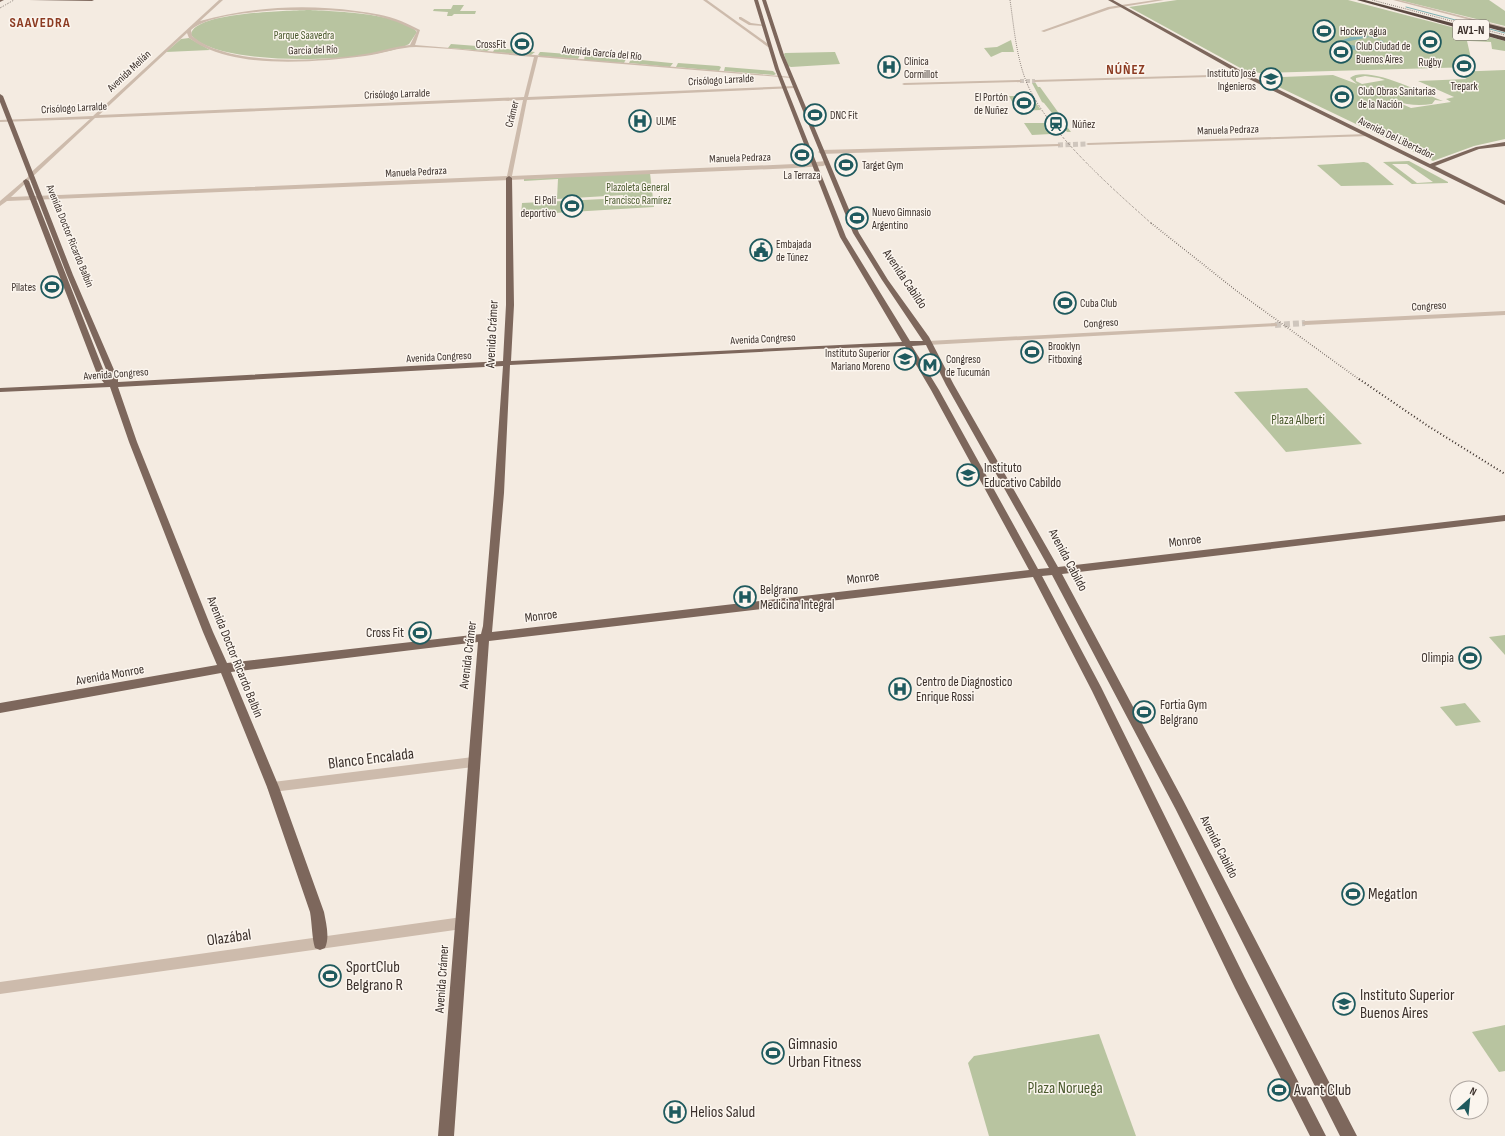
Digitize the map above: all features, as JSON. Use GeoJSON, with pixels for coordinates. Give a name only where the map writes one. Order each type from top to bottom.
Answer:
{"type":"FeatureCollection","features":[{"type":"Feature","properties":{"kind":"highway","name":"AV1-N"},"geometry":{"type":"LineString","coordinates":[[1359,0],[1505,39]]}},
{"type":"Feature","properties":{"kind":"highway","name":"AV1-N"},"geometry":{"type":"LineString","coordinates":[[1387,0],[1505,29]]}},
{"type":"Feature","properties":{"kind":"main road"},"geometry":{"type":"LineString","coordinates":[[31,0],[92,0]]}},
{"type":"Feature","properties":{"kind":"main road"},"geometry":{"type":"LineString","coordinates":[[756,0],[769,46],[779,74],[842,238],[907,343],[1036,572],[1100,697],[1240,983],[1318,1136]]}},
{"type":"Feature","properties":{"kind":"main road","name":"Avenida Cabildo"},"geometry":{"type":"LineString","coordinates":[[764,0],[776,39],[790,75],[858,237],[924,343],[1055,570],[1180,804],[1349,1136]]}},
{"type":"Feature","properties":{"kind":"main road","name":"Avenida Del Libertador"},"geometry":{"type":"LineString","coordinates":[[1112,2],[1246,75],[1430,166],[1483,194],[1505,203]]}},
{"type":"Feature","properties":{"kind":"main road","name":"Avenida Doctor Ricardo Balbín"},"geometry":{"type":"LineString","coordinates":[[0,96],[6,121],[108,382],[190,582],[208,632],[273,787],[317,912],[320,926],[320,943]]}},
{"type":"Feature","properties":{"kind":"main road","name":"Avenida Doctor Ricardo Balbín"},"geometry":{"type":"LineString","coordinates":[[0,112],[6,121]]}},
{"type":"Feature","properties":{"kind":"main road"},"geometry":{"type":"LineString","coordinates":[[1430,166],[1478,148],[1505,144]]}},
{"type":"Feature","properties":{"kind":"main road","name":"Avenida Crámer"},"geometry":{"type":"LineString","coordinates":[[446,1136],[482,645],[488,626],[507,364],[511,269],[509,178]]}},
{"type":"Feature","properties":{"kind":"main road","name":"Avenida Del Libertador"},"geometry":{"type":"LineString","coordinates":[[1483,194],[1505,207]]}},
{"type":"Feature","properties":{"kind":"main road","name":"Avenida Congreso"},"geometry":{"type":"LineString","coordinates":[[0,390],[95,386],[108,382],[924,343]]}},
{"type":"Feature","properties":{"kind":"main road","name":"Monroe"},"geometry":{"type":"LineString","coordinates":[[224,668],[485,636],[1505,518]]}},
{"type":"Feature","properties":{"kind":"main road","name":"Avenida Monroe"},"geometry":{"type":"LineString","coordinates":[[0,708],[224,668]]}},
{"type":"Feature","properties":{"kind":"street"},"geometry":{"type":"LineString","coordinates":[[189,34],[194,26],[221,0]]}},
{"type":"Feature","properties":{"kind":"street"},"geometry":{"type":"LineString","coordinates":[[705,0],[769,46]]}},
{"type":"Feature","properties":{"kind":"street"},"geometry":{"type":"LineString","coordinates":[[1043,31],[1109,8],[1120,7],[1130,3],[1147,0]]}},
{"type":"Feature","properties":{"kind":"street"},"geometry":{"type":"LineString","coordinates":[[1036,29],[1052,22],[1104,6],[1112,2],[1130,3],[1162,0]]}},
{"type":"Feature","properties":{"kind":"street"},"geometry":{"type":"LineString","coordinates":[[1395,0],[1505,29]]}},
{"type":"Feature","properties":{"kind":"street"},"geometry":{"type":"LineString","coordinates":[[1104,6],[1109,8]]}},
{"type":"Feature","properties":{"kind":"street"},"geometry":{"type":"LineString","coordinates":[[194,26],[205,21],[243,13],[298,10],[341,11],[387,17],[419,31],[412,46]]}},
{"type":"Feature","properties":{"kind":"street"},"geometry":{"type":"LineString","coordinates":[[734,14],[751,25],[763,25]]}},
{"type":"Feature","properties":{"kind":"street"},"geometry":{"type":"LineString","coordinates":[[200,20],[205,21]]}},
{"type":"Feature","properties":{"kind":"street","name":"Avenida Melián"},"geometry":{"type":"LineString","coordinates":[[0,204],[179,38],[189,34]]}},
{"type":"Feature","properties":{"kind":"street","name":"García del Río"},"geometry":{"type":"LineString","coordinates":[[189,34],[200,44],[215,51],[257,58],[289,60],[366,55],[412,46]]}},
{"type":"Feature","properties":{"kind":"street"},"geometry":{"type":"LineString","coordinates":[[414,40],[421,41]]}},
{"type":"Feature","properties":{"kind":"street","name":"Avenida García del Río"},"geometry":{"type":"LineString","coordinates":[[412,46],[779,74]]}},
{"type":"Feature","properties":{"kind":"street","name":"Avenida García del Río"},"geometry":{"type":"LineString","coordinates":[[538,51],[790,75]]}},
{"type":"Feature","properties":{"kind":"street","name":"Crámer"},"geometry":{"type":"LineString","coordinates":[[509,178],[518,129],[536,56]]}},
{"type":"Feature","properties":{"kind":"street"},"geometry":{"type":"LineString","coordinates":[[1035,81],[1246,75]]}},
{"type":"Feature","properties":{"kind":"street"},"geometry":{"type":"LineString","coordinates":[[904,84],[1020,81]]}},
{"type":"Feature","properties":{"kind":"street","name":"Crisólogo Larralde"},"geometry":{"type":"LineString","coordinates":[[6,121],[795,87]]}},
{"type":"Feature","properties":{"kind":"street","name":"Manuela Pedraza"},"geometry":{"type":"LineString","coordinates":[[1088,144],[1368,135]]}},
{"type":"Feature","properties":{"kind":"street"},"geometry":{"type":"LineString","coordinates":[[822,152],[1058,145]]}},
{"type":"Feature","properties":{"kind":"street","name":"Manuela Pedraza"},"geometry":{"type":"LineString","coordinates":[[6,199],[814,165],[826,163]]}},
{"type":"Feature","properties":{"kind":"street","name":"Congreso"},"geometry":{"type":"LineString","coordinates":[[1305,323],[1505,313]]}},
{"type":"Feature","properties":{"kind":"street","name":"Congreso"},"geometry":{"type":"LineString","coordinates":[[924,343],[1275,325]]}},
{"type":"Feature","properties":{"kind":"street","name":"Blanco Encalada"},"geometry":{"type":"LineString","coordinates":[[273,787],[473,762]]}},
{"type":"Feature","properties":{"kind":"street","name":"Olazábal"},"geometry":{"type":"LineString","coordinates":[[0,988],[112,971],[462,923]]}},
{"type":"Feature","properties":{"kind":"green space","name":"Club Ciudad de Buenos Aires"},"geometry":{"type":"Polygon","coordinates":[[[1177,0],[1348,0],[1505,41],[1505,51],[1492,49],[1491,42],[1467,41],[1473,67],[1260,73],[1244,70],[1129,7],[1177,0]]]}},
{"type":"Feature","properties":{"kind":"green space"},"geometry":{"type":"Polygon","coordinates":[[[1399,0],[1489,0],[1505,11],[1505,26],[1399,0]]]}},
{"type":"Feature","properties":{"kind":"green space"},"geometry":{"type":"Polygon","coordinates":[[[453,5],[464,5],[460,11],[476,11],[475,14],[454,14],[452,16],[447,16],[448,12],[433,11],[434,9],[451,9],[453,5]]]}},
{"type":"Feature","properties":{"kind":"green space","name":"Parque Saavedra"},"geometry":{"type":"Polygon","coordinates":[[[308,10],[349,12],[382,17],[409,26],[417,32],[409,44],[391,50],[364,55],[297,59],[231,53],[206,46],[191,35],[196,27],[223,17],[263,12],[308,10]]]}},
{"type":"Feature","properties":{"kind":"green space"},"geometry":{"type":"Polygon","coordinates":[[[189,38],[210,50],[166,52],[181,39],[189,38]]]}},
{"type":"Feature","properties":{"kind":"green space"},"geometry":{"type":"Polygon","coordinates":[[[1011,40],[1014,52],[1002,52],[991,57],[984,48],[997,47],[1011,40]]]}},
{"type":"Feature","properties":{"kind":"green space"},"geometry":{"type":"Polygon","coordinates":[[[451,44],[492,48],[487,51],[448,48],[451,44]]]}},
{"type":"Feature","properties":{"kind":"green space"},"geometry":{"type":"Polygon","coordinates":[[[495,48],[535,52],[531,55],[493,52],[495,48]]]}},
{"type":"Feature","properties":{"kind":"green space"},"geometry":{"type":"Polygon","coordinates":[[[540,52],[580,55],[578,59],[540,56],[538,55],[540,52]]]}},
{"type":"Feature","properties":{"kind":"green space"},"geometry":{"type":"Polygon","coordinates":[[[835,52],[840,64],[791,67],[788,66],[784,54],[785,53],[835,52]]]}},
{"type":"Feature","properties":{"kind":"green space"},"geometry":{"type":"Polygon","coordinates":[[[585,55],[626,59],[624,63],[584,60],[585,55]]]}},
{"type":"Feature","properties":{"kind":"green space"},"geometry":{"type":"Polygon","coordinates":[[[631,59],[673,63],[670,67],[629,63],[631,59]]]}},
{"type":"Feature","properties":{"kind":"green space"},"geometry":{"type":"Polygon","coordinates":[[[678,63],[721,67],[719,71],[676,67],[678,63]]]}},
{"type":"Feature","properties":{"kind":"green space"},"geometry":{"type":"Polygon","coordinates":[[[725,67],[773,71],[776,74],[724,71],[725,67]]]}},
{"type":"Feature","properties":{"kind":"green space"},"geometry":{"type":"Polygon","coordinates":[[[1505,70],[1505,139],[1474,146],[1433,161],[1260,78],[1333,75],[1357,84],[1350,78],[1358,75],[1369,75],[1382,77],[1443,101],[1435,100],[1432,104],[1418,105],[1395,101],[1411,108],[1451,102],[1446,99],[1454,97],[1418,81],[1467,79],[1454,72],[1505,70]],[[1365,76],[1356,78],[1356,81],[1362,84],[1385,80],[1365,76]]]}},
{"type":"Feature","properties":{"kind":"green space"},"geometry":{"type":"Polygon","coordinates":[[[1035,82],[1071,132],[1067,132],[1042,102],[1032,83],[1035,82]]]}},
{"type":"Feature","properties":{"kind":"green space","name":"El Portón de Nuñez"},"geometry":{"type":"Polygon","coordinates":[[[1009,96],[1031,96],[1041,110],[1017,111],[1009,96]]]}},
{"type":"Feature","properties":{"kind":"green space"},"geometry":{"type":"Polygon","coordinates":[[[1024,123],[1049,123],[1055,131],[1049,131],[1051,134],[1032,135],[1024,123]]]}},
{"type":"Feature","properties":{"kind":"green space"},"geometry":{"type":"Polygon","coordinates":[[[1409,161],[1448,183],[1412,184],[1383,162],[1409,161]],[[1392,164],[1417,183],[1433,182],[1407,164],[1392,164]]]}},
{"type":"Feature","properties":{"kind":"green space"},"geometry":{"type":"Polygon","coordinates":[[[1368,163],[1394,185],[1341,186],[1317,165],[1368,163]]]}},
{"type":"Feature","properties":{"kind":"green space","name":"Plazoleta General Francisco Ramírez"},"geometry":{"type":"Polygon","coordinates":[[[650,173],[654,207],[521,215],[522,203],[624,198],[623,195],[557,199],[558,179],[524,181],[524,179],[650,173]]]}},
{"type":"Feature","properties":{"kind":"green space","name":"Plaza Alberti"},"geometry":{"type":"Polygon","coordinates":[[[1307,388],[1362,444],[1286,452],[1234,392],[1307,388]]]}},
{"type":"Feature","properties":{"kind":"green space"},"geometry":{"type":"Polygon","coordinates":[[[1505,635],[1505,655],[1489,637],[1505,635]]]}},
{"type":"Feature","properties":{"kind":"green space"},"geometry":{"type":"Polygon","coordinates":[[[1465,703],[1481,722],[1456,726],[1440,707],[1465,703]]]}},
{"type":"Feature","properties":{"kind":"green space"},"geometry":{"type":"Polygon","coordinates":[[[1505,1025],[1505,1071],[1499,1072],[1472,1032],[1505,1025]]]}},
{"type":"Feature","properties":{"kind":"green space","name":"Plaza Noruega"},"geometry":{"type":"Polygon","coordinates":[[[1099,1034],[1136,1136],[989,1136],[968,1063],[974,1056],[1099,1034]]]}},
{"type":"Feature","properties":{"kind":"water"},"geometry":{"type":"Polygon","coordinates":[[[1363,36],[1373,37],[1383,41],[1385,47],[1360,51],[1343,46],[1338,42],[1351,37],[1363,36]],[[1369,37],[1345,42],[1366,47],[1380,45],[1380,40],[1369,37]]]}},
{"type":"Feature","properties":{"kind":"waterway"},"geometry":{"type":"LineString","coordinates":[[1406,7],[1505,33]]}},
{"type":"Feature","properties":{"kind":"tunnel"},"geometry":{"type":"LineString","coordinates":[[1020,81],[1035,81]]}},
{"type":"Feature","properties":{"kind":"tunnel"},"geometry":{"type":"LineString","coordinates":[[1058,145],[1088,144]]}},
{"type":"Feature","properties":{"kind":"tunnel"},"geometry":{"type":"LineString","coordinates":[[1275,325],[1305,323]]}},
{"type":"Feature","properties":{"kind":"railway"},"geometry":{"type":"LineString","coordinates":[[0,8],[14,0]]}},
{"type":"Feature","properties":{"kind":"railway"},"geometry":{"type":"LineString","coordinates":[[1010,0],[1016,41],[1026,81],[1048,119],[1082,158],[1118,194],[1152,224]]}},
{"type":"Feature","properties":{"kind":"railway"},"geometry":{"type":"LineString","coordinates":[[1372,0],[1505,35]]}},
{"type":"Feature","properties":{"kind":"railway"},"geometry":{"type":"LineString","coordinates":[[1151,223],[1238,292],[1360,380]]}},
{"type":"Feature","properties":{"kind":"railway"},"geometry":{"type":"LineString","coordinates":[[1359,379],[1428,426],[1505,474]]}},
{"type":"Feature","properties":{"kind":"place","name":"Hockey agua"},"geometry":{"type":"Point","coordinates":[1324,31]}},
{"type":"Feature","properties":{"kind":"place","name":"Rugby"},"geometry":{"type":"Point","coordinates":[1430,42]}},
{"type":"Feature","properties":{"kind":"place","name":"CrossFit"},"geometry":{"type":"Point","coordinates":[522,44]}},
{"type":"Feature","properties":{"kind":"place","name":"Club Ciudad de Buenos Aires"},"geometry":{"type":"Point","coordinates":[1341,52]}},
{"type":"Feature","properties":{"kind":"place","name":"Trepark"},"geometry":{"type":"Point","coordinates":[1464,66]}},
{"type":"Feature","properties":{"kind":"place","name":"Clínica Cormillot"},"geometry":{"type":"Point","coordinates":[889,67]}},
{"type":"Feature","properties":{"kind":"place","name":"Instituto José Ingenieros"},"geometry":{"type":"Point","coordinates":[1271,79]}},
{"type":"Feature","properties":{"kind":"place","name":"Club Obras Sanitarias de la Nación"},"geometry":{"type":"Point","coordinates":[1342,97]}},
{"type":"Feature","properties":{"kind":"place","name":"El Portón de Nuñez"},"geometry":{"type":"Point","coordinates":[1024,103]}},
{"type":"Feature","properties":{"kind":"place","name":"DNC Fit"},"geometry":{"type":"Point","coordinates":[815,115]}},
{"type":"Feature","properties":{"kind":"place","name":"ULME"},"geometry":{"type":"Point","coordinates":[640,121]}},
{"type":"Feature","properties":{"kind":"place","name":"Núñez"},"geometry":{"type":"Point","coordinates":[1056,124]}},
{"type":"Feature","properties":{"kind":"place","name":"La Terraza"},"geometry":{"type":"Point","coordinates":[802,155]}},
{"type":"Feature","properties":{"kind":"place","name":"Target Gym"},"geometry":{"type":"Point","coordinates":[846,165]}},
{"type":"Feature","properties":{"kind":"place","name":"El Poli deportivo"},"geometry":{"type":"Point","coordinates":[572,206]}},
{"type":"Feature","properties":{"kind":"place","name":"Nuevo Gimnasio Argentino"},"geometry":{"type":"Point","coordinates":[857,218]}},
{"type":"Feature","properties":{"kind":"place","name":"Embajada de Túnez"},"geometry":{"type":"Point","coordinates":[761,250]}},
{"type":"Feature","properties":{"kind":"place","name":"Pilates"},"geometry":{"type":"Point","coordinates":[52,287]}},
{"type":"Feature","properties":{"kind":"place","name":"Cuba Club"},"geometry":{"type":"Point","coordinates":[1065,303]}},
{"type":"Feature","properties":{"kind":"place","name":"Brooklyn Fitboxing"},"geometry":{"type":"Point","coordinates":[1032,352]}},
{"type":"Feature","properties":{"kind":"place","name":"Instituto Superior Mariano Moreno"},"geometry":{"type":"Point","coordinates":[905,359]}},
{"type":"Feature","properties":{"kind":"place","name":"Congreso de Tucumán"},"geometry":{"type":"Point","coordinates":[930,365]}},
{"type":"Feature","properties":{"kind":"place","name":"Instituto Educativo Cabildo"},"geometry":{"type":"Point","coordinates":[968,475]}},
{"type":"Feature","properties":{"kind":"place","name":"Belgrano Medicina Integral"},"geometry":{"type":"Point","coordinates":[745,597]}},
{"type":"Feature","properties":{"kind":"place","name":"Cross Fit"},"geometry":{"type":"Point","coordinates":[420,633]}},
{"type":"Feature","properties":{"kind":"place","name":"Olimpia"},"geometry":{"type":"Point","coordinates":[1470,658]}},
{"type":"Feature","properties":{"kind":"place","name":"Centro de Diagnostico Enrique Rossi"},"geometry":{"type":"Point","coordinates":[900,689]}},
{"type":"Feature","properties":{"kind":"place","name":"Fortia Gym Belgrano"},"geometry":{"type":"Point","coordinates":[1144,712]}},
{"type":"Feature","properties":{"kind":"place","name":"Megatlon"},"geometry":{"type":"Point","coordinates":[1353,894]}},
{"type":"Feature","properties":{"kind":"place","name":"SportClub Belgrano R"},"geometry":{"type":"Point","coordinates":[330,976]}},
{"type":"Feature","properties":{"kind":"place","name":"Instituto Superior Buenos Aires"},"geometry":{"type":"Point","coordinates":[1344,1004]}},
{"type":"Feature","properties":{"kind":"place","name":"Gimnasio Urban Fitness"},"geometry":{"type":"Point","coordinates":[773,1053]}},
{"type":"Feature","properties":{"kind":"place","name":"Avant Club"},"geometry":{"type":"Point","coordinates":[1279,1090]}},
{"type":"Feature","properties":{"kind":"place","name":"Helios Salud"},"geometry":{"type":"Point","coordinates":[675,1112]}},
{"type":"Feature","properties":{"kind":"district","name":"SAAVEDRA"},"geometry":{"type":"Point","coordinates":[40,22]}},
{"type":"Feature","properties":{"kind":"district","name":"NÚÑEZ"},"geometry":{"type":"Point","coordinates":[1126,69]}}]}
